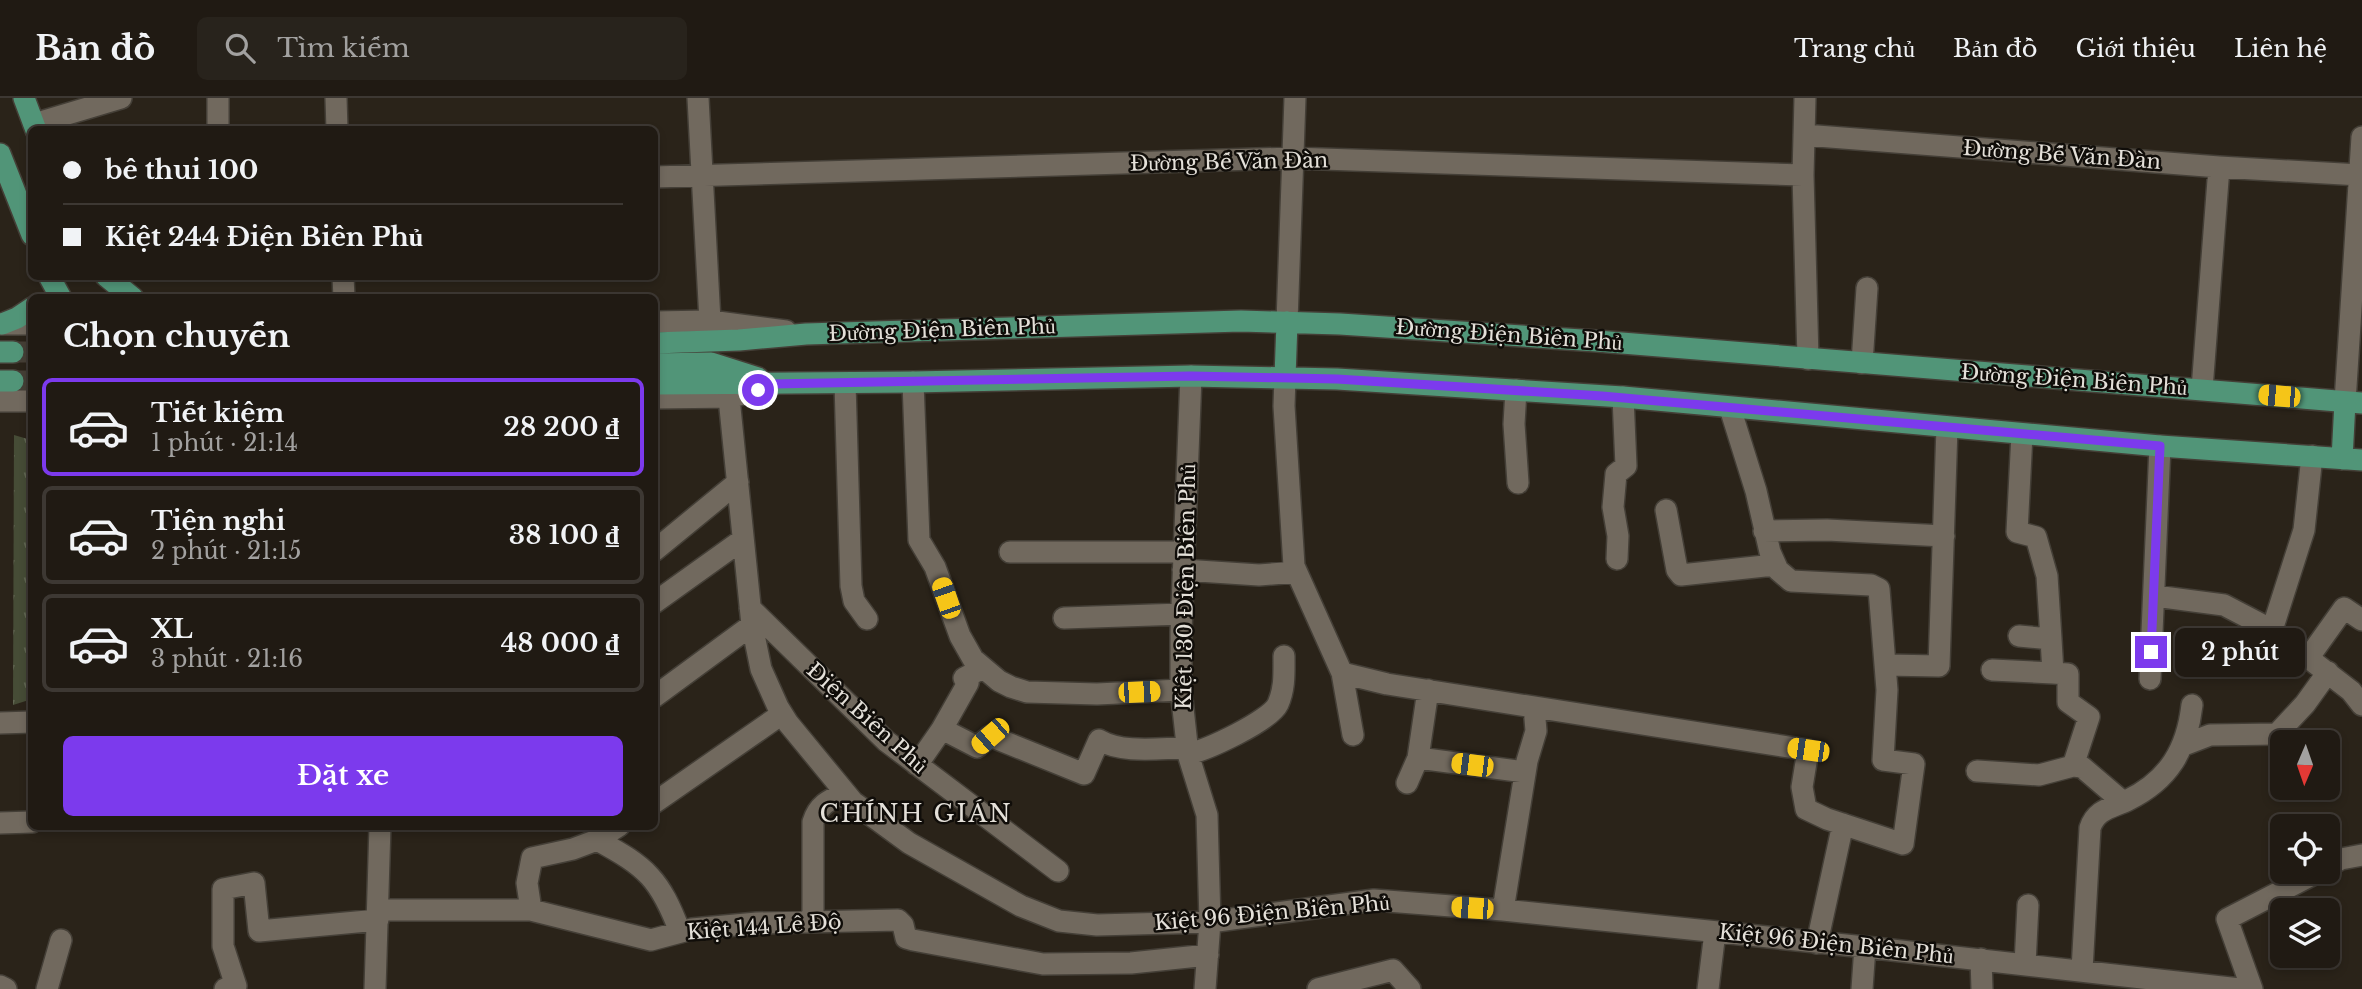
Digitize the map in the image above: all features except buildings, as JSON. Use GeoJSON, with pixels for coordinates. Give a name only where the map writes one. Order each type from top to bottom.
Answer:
{"type":"FeatureCollection","features":[{"type":"Feature","properties":{"kind":"main road"},"geometry":{"type":"LineString","coordinates":[[24,98],[35,126]]}},
{"type":"Feature","properties":{"kind":"main road"},"geometry":{"type":"LineString","coordinates":[[2,163],[28,225]]}},
{"type":"Feature","properties":{"kind":"main road"},"geometry":{"type":"LineString","coordinates":[[111,280],[128,294]]}},
{"type":"Feature","properties":{"kind":"main road"},"geometry":{"type":"LineString","coordinates":[[1,324],[28,311]]}},
{"type":"Feature","properties":{"kind":"main road"},"geometry":{"type":"LineString","coordinates":[[1285,377],[1287,321]]}},
{"type":"Feature","properties":{"kind":"main road","name":"Đường Điện Biên Phủ"},"geometry":{"type":"LineString","coordinates":[[806,334],[1287,321],[1597,341],[2353,402]]}},
{"type":"Feature","properties":{"kind":"main road"},"geometry":{"type":"LineString","coordinates":[[658,343],[806,334]]}},
{"type":"Feature","properties":{"kind":"main road"},"geometry":{"type":"LineString","coordinates":[[658,364],[711,363],[772,384]]}},
{"type":"Feature","properties":{"kind":"main road"},"geometry":{"type":"LineString","coordinates":[[658,384],[1285,377],[1623,397],[2160,446],[2352,459],[2353,402]]}},
{"type":"Feature","properties":{"kind":"street"},"geometry":{"type":"LineString","coordinates":[[38,126],[121,98]]}},
{"type":"Feature","properties":{"kind":"street"},"geometry":{"type":"LineString","coordinates":[[218,98],[218,126]]}},
{"type":"Feature","properties":{"kind":"street"},"geometry":{"type":"LineString","coordinates":[[336,98],[337,126]]}},
{"type":"Feature","properties":{"kind":"street"},"geometry":{"type":"LineString","coordinates":[[698,98],[710,321]]}},
{"type":"Feature","properties":{"kind":"street"},"geometry":{"type":"LineString","coordinates":[[1287,321],[1295,98]]}},
{"type":"Feature","properties":{"kind":"street"},"geometry":{"type":"LineString","coordinates":[[1805,98],[1803,175],[1808,359]]}},
{"type":"Feature","properties":{"kind":"street","name":"Đường Bế Văn Đàn"},"geometry":{"type":"LineString","coordinates":[[1804,135],[2219,167],[2360,175]]}},
{"type":"Feature","properties":{"kind":"street"},"geometry":{"type":"LineString","coordinates":[[2353,402],[2362,137]]}},
{"type":"Feature","properties":{"kind":"street","name":"Đường Bế Văn Đàn"},"geometry":{"type":"LineString","coordinates":[[658,177],[1292,158],[1803,175]]}},
{"type":"Feature","properties":{"kind":"street"},"geometry":{"type":"LineString","coordinates":[[2202,389],[2219,167]]}},
{"type":"Feature","properties":{"kind":"street"},"geometry":{"type":"LineString","coordinates":[[1862,363],[1867,288]]}},
{"type":"Feature","properties":{"kind":"street","name":"Đường Điện Biên Phủ"},"geometry":{"type":"LineString","coordinates":[[658,322],[710,321],[806,334]]}},
{"type":"Feature","properties":{"kind":"street"},"geometry":{"type":"LineString","coordinates":[[1,324],[28,324]]}},
{"type":"Feature","properties":{"kind":"street","name":"Kiệt 130 Điện Biên Phủ"},"geometry":{"type":"LineString","coordinates":[[1191,376],[1181,690],[1187,751],[1207,815],[1210,922],[1205,989]]}},
{"type":"Feature","properties":{"kind":"street"},"geometry":{"type":"LineString","coordinates":[[1285,377],[1284,406],[1294,566],[1342,673],[1353,735]]}},
{"type":"Feature","properties":{"kind":"street"},"geometry":{"type":"LineString","coordinates":[[913,382],[919,540],[935,566],[960,636],[974,659],[1011,687],[1027,692],[1097,694],[1181,690]]}},
{"type":"Feature","properties":{"kind":"street"},"geometry":{"type":"LineString","coordinates":[[845,383],[851,586],[854,601],[867,619]]}},
{"type":"Feature","properties":{"kind":"street"},"geometry":{"type":"LineString","coordinates":[[658,398],[729,398],[743,396],[772,384]]}},
{"type":"Feature","properties":{"kind":"street"},"geometry":{"type":"LineString","coordinates":[[1516,390],[1514,424],[1518,483]]}},
{"type":"Feature","properties":{"kind":"street"},"geometry":{"type":"LineString","coordinates":[[1617,559],[1618,536],[1613,507],[1616,474],[1626,466],[1623,397]]}},
{"type":"Feature","properties":{"kind":"street","name":"Kiệt 96 Điện Biên Phủ"},"geometry":{"type":"LineString","coordinates":[[729,398],[751,617],[761,669],[782,714],[853,802],[909,843],[1021,906],[1059,921],[1097,925],[1210,922],[1374,900],[1503,910],[1866,947],[2240,989]]}},
{"type":"Feature","properties":{"kind":"street"},"geometry":{"type":"LineString","coordinates":[[0,401],[28,401]]}},
{"type":"Feature","properties":{"kind":"street"},"geometry":{"type":"LineString","coordinates":[[1342,673],[1427,690],[1808,750],[1802,788],[1806,809],[1903,844],[1914,764],[1883,760],[1887,690],[1880,594],[1877,586],[1791,581],[1781,574],[1774,565],[1756,491],[1730,408]]}},
{"type":"Feature","properties":{"kind":"street"},"geometry":{"type":"LineString","coordinates":[[1886,665],[1939,666],[1948,427]]}},
{"type":"Feature","properties":{"kind":"street"},"geometry":{"type":"LineString","coordinates":[[2022,434],[2017,532],[2036,537],[2047,576],[2053,673]]}},
{"type":"Feature","properties":{"kind":"street"},"geometry":{"type":"LineString","coordinates":[[2150,679],[2160,446]]}},
{"type":"Feature","properties":{"kind":"street"},"geometry":{"type":"LineString","coordinates":[[2272,630],[2304,530],[2312,456]]}},
{"type":"Feature","properties":{"kind":"street"},"geometry":{"type":"LineString","coordinates":[[658,548],[738,482]]}},
{"type":"Feature","properties":{"kind":"street"},"geometry":{"type":"LineString","coordinates":[[1666,510],[1677,570],[1681,575],[1774,565]]}},
{"type":"Feature","properties":{"kind":"street"},"geometry":{"type":"LineString","coordinates":[[1764,531],[1827,530],[1944,536]]}},
{"type":"Feature","properties":{"kind":"street"},"geometry":{"type":"LineString","coordinates":[[658,600],[742,540]]}},
{"type":"Feature","properties":{"kind":"street"},"geometry":{"type":"LineString","coordinates":[[1010,552],[1184,561],[1259,575],[1296,572]]}},
{"type":"Feature","properties":{"kind":"street"},"geometry":{"type":"LineString","coordinates":[[2155,596],[2224,605],[2272,630],[2351,691],[2362,705]]}},
{"type":"Feature","properties":{"kind":"street"},"geometry":{"type":"LineString","coordinates":[[2309,657],[2344,608],[2362,620]]}},
{"type":"Feature","properties":{"kind":"street"},"geometry":{"type":"LineString","coordinates":[[1064,618],[1182,614]]}},
{"type":"Feature","properties":{"kind":"street"},"geometry":{"type":"LineString","coordinates":[[658,694],[751,617]]}},
{"type":"Feature","properties":{"kind":"street","name":"Điện Biên Phủ"},"geometry":{"type":"LineString","coordinates":[[751,617],[886,741],[1058,871]]}},
{"type":"Feature","properties":{"kind":"street"},"geometry":{"type":"LineString","coordinates":[[2019,636],[2051,639]]}},
{"type":"Feature","properties":{"kind":"street"},"geometry":{"type":"LineString","coordinates":[[942,729],[977,747],[990,736],[1084,774],[1099,740],[1107,744],[1187,751],[1213,746],[1277,707],[1284,683],[1284,656]]}},
{"type":"Feature","properties":{"kind":"street"},"geometry":{"type":"LineString","coordinates":[[917,765],[942,729],[968,683],[964,678],[983,668]]}},
{"type":"Feature","properties":{"kind":"street"},"geometry":{"type":"LineString","coordinates":[[1992,670],[2068,674],[2068,702],[2089,717],[2073,766]]}},
{"type":"Feature","properties":{"kind":"street"},"geometry":{"type":"LineString","coordinates":[[2184,745],[2210,735],[2277,734],[2305,704],[2328,672]]}},
{"type":"Feature","properties":{"kind":"street"},"geometry":{"type":"LineString","coordinates":[[1407,783],[1418,758],[1427,690]]}},
{"type":"Feature","properties":{"kind":"street"},"geometry":{"type":"LineString","coordinates":[[2082,970],[2090,828],[2093,818],[2159,780],[2184,745],[2192,705]]}},
{"type":"Feature","properties":{"kind":"street"},"geometry":{"type":"LineString","coordinates":[[1503,910],[1525,772],[1536,731],[1534,707]]}},
{"type":"Feature","properties":{"kind":"street"},"geometry":{"type":"LineString","coordinates":[[658,800],[782,714]]}},
{"type":"Feature","properties":{"kind":"street"},"geometry":{"type":"LineString","coordinates":[[0,723],[28,722]]}},
{"type":"Feature","properties":{"kind":"street"},"geometry":{"type":"LineString","coordinates":[[1418,758],[1525,772]]}},
{"type":"Feature","properties":{"kind":"street"},"geometry":{"type":"LineString","coordinates":[[1977,771],[2039,775],[2073,766],[2082,767],[2123,802]]}},
{"type":"Feature","properties":{"kind":"street"},"geometry":{"type":"LineString","coordinates":[[813,922],[813,822],[816,811],[826,802],[844,793]]}},
{"type":"Feature","properties":{"kind":"street"},"geometry":{"type":"LineString","coordinates":[[0,823],[28,822]]}},
{"type":"Feature","properties":{"kind":"street"},"geometry":{"type":"LineString","coordinates":[[1817,943],[1843,824]]}},
{"type":"Feature","properties":{"kind":"street"},"geometry":{"type":"LineString","coordinates":[[375,989],[380,830]]}},
{"type":"Feature","properties":{"kind":"street"},"geometry":{"type":"LineString","coordinates":[[531,910],[527,883],[532,858],[573,849],[597,840],[613,830]]}},
{"type":"Feature","properties":{"kind":"street"},"geometry":{"type":"LineString","coordinates":[[597,840],[635,862],[656,882],[668,901],[680,932]]}},
{"type":"Feature","properties":{"kind":"street"},"geometry":{"type":"LineString","coordinates":[[2340,860],[2362,855]]}},
{"type":"Feature","properties":{"kind":"street","name":"Kiệt 144 Lê Độ"},"geometry":{"type":"LineString","coordinates":[[233,988],[223,946],[223,889],[254,883],[259,931],[378,915],[531,910],[651,940],[692,929],[757,923],[902,921],[906,938],[1042,964],[1131,962],[1208,955]]}},
{"type":"Feature","properties":{"kind":"street"},"geometry":{"type":"LineString","coordinates":[[2252,989],[2227,919],[2295,884]]}},
{"type":"Feature","properties":{"kind":"street"},"geometry":{"type":"LineString","coordinates":[[2025,964],[2028,905]]}},
{"type":"Feature","properties":{"kind":"street"},"geometry":{"type":"LineString","coordinates":[[1708,989],[1715,932]]}},
{"type":"Feature","properties":{"kind":"street"},"geometry":{"type":"LineString","coordinates":[[47,989],[61,940]]}},
{"type":"Feature","properties":{"kind":"street"},"geometry":{"type":"LineString","coordinates":[[1862,989],[1866,947]]}},
{"type":"Feature","properties":{"kind":"street"},"geometry":{"type":"LineString","coordinates":[[1981,959],[1982,989]]}},
{"type":"Feature","properties":{"kind":"street"},"geometry":{"type":"LineString","coordinates":[[1318,989],[1393,970],[1410,989]]}},
{"type":"Feature","properties":{"kind":"street"},"geometry":{"type":"LineString","coordinates":[[0,986],[6,989]]}},
{"type":"Feature","properties":{"kind":"green space"},"geometry":{"type":"Polygon","coordinates":[[[14,435],[28,439],[28,700],[13,705],[14,435]]]}},
{"type":"Feature","properties":{"kind":"tunnel"},"geometry":{"type":"LineString","coordinates":[[13,352],[28,352]]}},
{"type":"Feature","properties":{"kind":"tunnel"},"geometry":{"type":"LineString","coordinates":[[13,381],[28,381]]}},
{"type":"Feature","properties":{"kind":"district","name":"CHÍNH GIÁN"},"geometry":{"type":"Point","coordinates":[916,814]}},
{"type":"Feature","properties":{"kind":"route"},"geometry":{"type":"LineString","coordinates":[[758,390],[772,384],[1191,376],[1311,378],[1559,392],[2160,446],[2151,652]]}}]}
